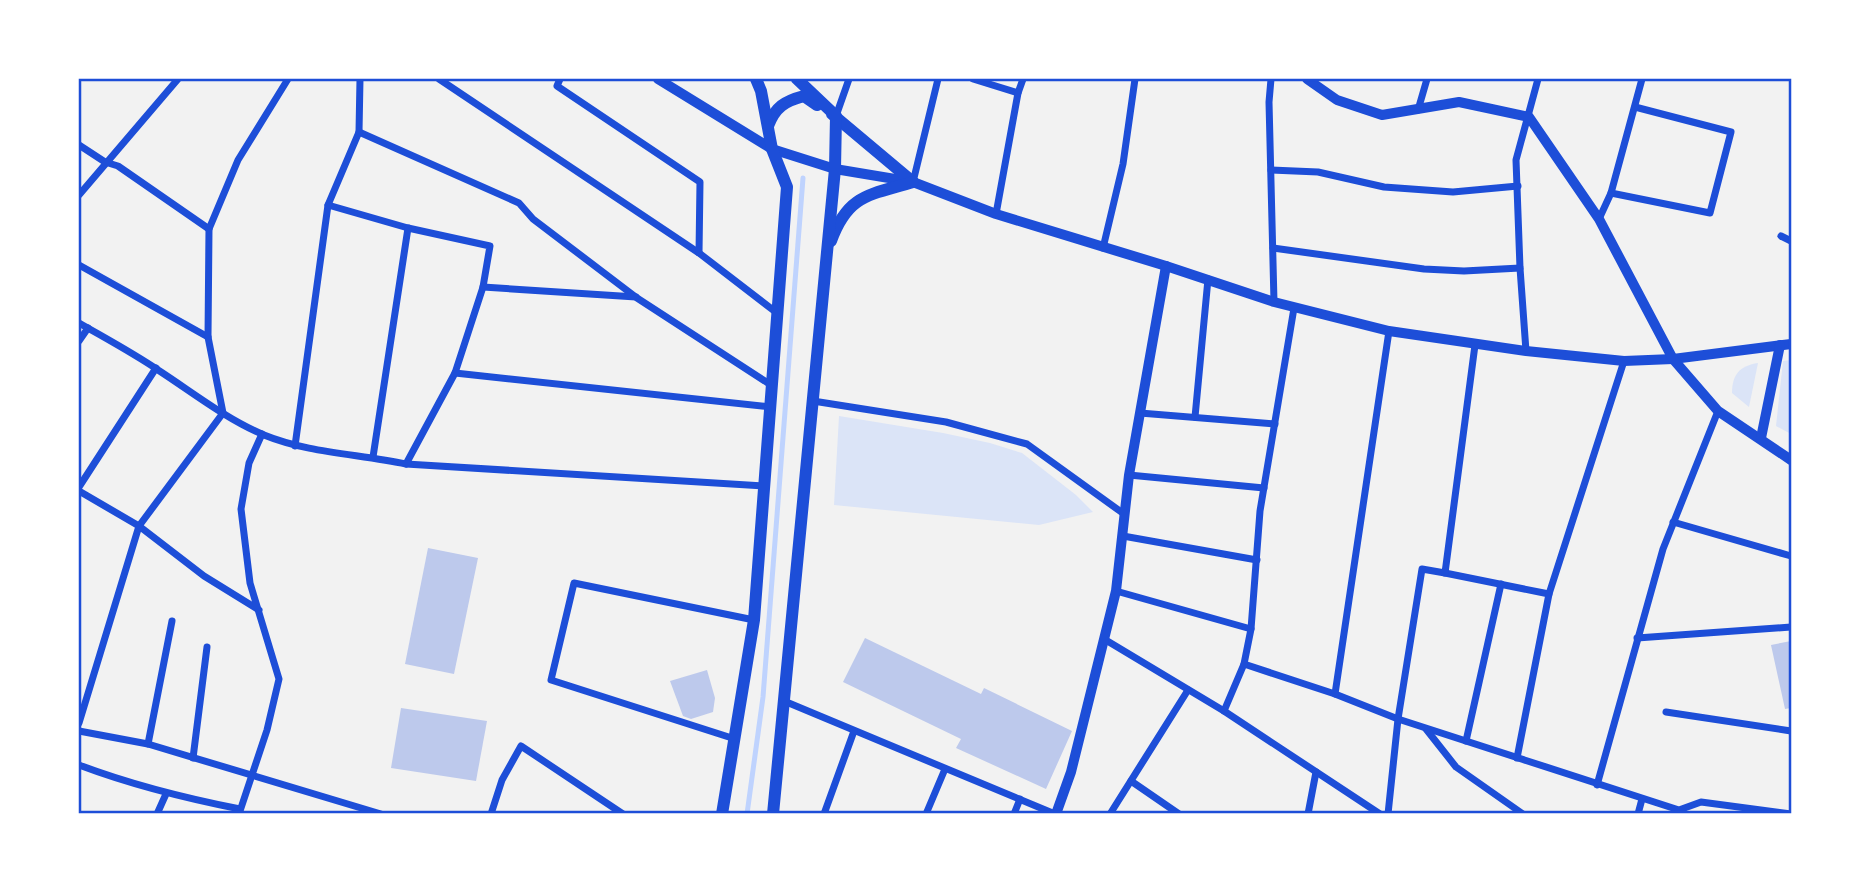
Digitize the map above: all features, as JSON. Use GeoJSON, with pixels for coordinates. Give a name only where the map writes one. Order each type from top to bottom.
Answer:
{"type":"FeatureCollection","features":[{"type":"Feature","properties":{"kind":"main road"},"geometry":{"type":"LineString","coordinates":[[658,79],[772,149],[835,169],[913,182],[996,214],[1166,265],[1274,302],[1389,331],[1475,345],[1624,360],[1673,359],[1785,345],[1761,438]]}},
{"type":"Feature","properties":{"kind":"main road"},"geometry":{"type":"LineString","coordinates":[[722,814],[754,620],[787,187],[772,149],[761,91],[756,79]]}},
{"type":"Feature","properties":{"kind":"main road"},"geometry":{"type":"LineString","coordinates":[[797,79],[835,116],[913,182]]}},
{"type":"Feature","properties":{"kind":"main road"},"geometry":{"type":"LineString","coordinates":[[1307,79],[1337,100],[1382,116],[1459,102],[1529,117],[1599,219],[1673,359],[1718,411],[1791,460]]}},
{"type":"Feature","properties":{"kind":"main road"},"geometry":{"type":"LineString","coordinates":[[768,126],[774,111],[788,100],[804,96],[835,116]]}},
{"type":"Feature","properties":{"kind":"main road"},"geometry":{"type":"LineString","coordinates":[[772,814],[835,169],[835,116]]}},
{"type":"Feature","properties":{"kind":"main road"},"geometry":{"type":"LineString","coordinates":[[825,258],[844,213],[856,201],[913,182]]}},
{"type":"Feature","properties":{"kind":"main road"},"geometry":{"type":"LineString","coordinates":[[1056,814],[1071,772],[1116,591],[1129,475],[1166,265]]}},
{"type":"Feature","properties":{"kind":"street"},"geometry":{"type":"LineString","coordinates":[[79,195],[178,79]]}},
{"type":"Feature","properties":{"kind":"street"},"geometry":{"type":"LineString","coordinates":[[79,723],[139,526],[223,413],[208,337],[209,229],[239,160],[288,79]]}},
{"type":"Feature","properties":{"kind":"street"},"geometry":{"type":"LineString","coordinates":[[295,446],[328,205],[359,132],[360,79]]}},
{"type":"Feature","properties":{"kind":"street"},"geometry":{"type":"LineString","coordinates":[[439,79],[699,253],[777,313]]}},
{"type":"Feature","properties":{"kind":"street"},"geometry":{"type":"LineString","coordinates":[[560,79],[557,86],[700,181],[699,253]]}},
{"type":"Feature","properties":{"kind":"street"},"geometry":{"type":"LineString","coordinates":[[835,116],[849,79]]}},
{"type":"Feature","properties":{"kind":"street"},"geometry":{"type":"LineString","coordinates":[[913,182],[938,79]]}},
{"type":"Feature","properties":{"kind":"street"},"geometry":{"type":"LineString","coordinates":[[973,79],[1018,93]]}},
{"type":"Feature","properties":{"kind":"street"},"geometry":{"type":"LineString","coordinates":[[996,214],[1018,93],[1023,79]]}},
{"type":"Feature","properties":{"kind":"street"},"geometry":{"type":"LineString","coordinates":[[1103,247],[1123,164],[1135,79]]}},
{"type":"Feature","properties":{"kind":"street"},"geometry":{"type":"LineString","coordinates":[[1271,79],[1269,102],[1274,302]]}},
{"type":"Feature","properties":{"kind":"street"},"geometry":{"type":"LineString","coordinates":[[1418,110],[1427,79]]}},
{"type":"Feature","properties":{"kind":"street"},"geometry":{"type":"LineString","coordinates":[[1526,351],[1516,160],[1538,79]]}},
{"type":"Feature","properties":{"kind":"street"},"geometry":{"type":"LineString","coordinates":[[1599,219],[1611,193],[1642,79]]}},
{"type":"Feature","properties":{"kind":"street"},"geometry":{"type":"LineString","coordinates":[[1611,193],[1710,213],[1731,132],[1635,107]]}},
{"type":"Feature","properties":{"kind":"street"},"geometry":{"type":"LineString","coordinates":[[359,132],[519,203],[533,219],[637,298],[771,385]]}},
{"type":"Feature","properties":{"kind":"street"},"geometry":{"type":"LineString","coordinates":[[79,145],[105,162],[118,166],[209,229]]}},
{"type":"Feature","properties":{"kind":"street"},"geometry":{"type":"LineString","coordinates":[[1271,170],[1318,172],[1384,187],[1453,192],[1518,186]]}},
{"type":"Feature","properties":{"kind":"street"},"geometry":{"type":"LineString","coordinates":[[328,205],[408,228],[490,246],[483,286],[455,373],[406,464]]}},
{"type":"Feature","properties":{"kind":"street"},"geometry":{"type":"LineString","coordinates":[[373,457],[408,228]]}},
{"type":"Feature","properties":{"kind":"street"},"geometry":{"type":"LineString","coordinates":[[1781,236],[1791,241]]}},
{"type":"Feature","properties":{"kind":"street"},"geometry":{"type":"LineString","coordinates":[[1273,248],[1424,269],[1464,271],[1520,268]]}},
{"type":"Feature","properties":{"kind":"street"},"geometry":{"type":"LineString","coordinates":[[79,265],[208,337]]}},
{"type":"Feature","properties":{"kind":"street"},"geometry":{"type":"LineString","coordinates":[[1195,417],[1208,279]]}},
{"type":"Feature","properties":{"kind":"street"},"geometry":{"type":"LineString","coordinates":[[483,286],[637,298]]}},
{"type":"Feature","properties":{"kind":"street"},"geometry":{"type":"LineString","coordinates":[[1224,711],[1244,664],[1251,629],[1264,488],[1294,308]]}},
{"type":"Feature","properties":{"kind":"street"},"geometry":{"type":"LineString","coordinates":[[79,323],[156,368],[223,413],[262,435],[295,446],[406,464],[765,486]]}},
{"type":"Feature","properties":{"kind":"street"},"geometry":{"type":"LineString","coordinates":[[79,341],[88,328]]}},
{"type":"Feature","properties":{"kind":"street"},"geometry":{"type":"LineString","coordinates":[[1335,695],[1389,331]]}},
{"type":"Feature","properties":{"kind":"street"},"geometry":{"type":"LineString","coordinates":[[1445,573],[1475,345]]}},
{"type":"Feature","properties":{"kind":"street"},"geometry":{"type":"LineString","coordinates":[[1517,758],[1549,594],[1624,360]]}},
{"type":"Feature","properties":{"kind":"street"},"geometry":{"type":"LineString","coordinates":[[156,368],[79,489],[139,526],[204,576],[259,610]]}},
{"type":"Feature","properties":{"kind":"street"},"geometry":{"type":"LineString","coordinates":[[455,373],[771,407]]}},
{"type":"Feature","properties":{"kind":"street"},"geometry":{"type":"LineString","coordinates":[[813,401],[946,422],[1027,443],[1124,514]]}},
{"type":"Feature","properties":{"kind":"street"},"geometry":{"type":"LineString","coordinates":[[1597,785],[1662,549],[1718,411]]}},
{"type":"Feature","properties":{"kind":"street"},"geometry":{"type":"LineString","coordinates":[[1140,413],[1275,424]]}},
{"type":"Feature","properties":{"kind":"street"},"geometry":{"type":"LineString","coordinates":[[79,765],[120,781],[239,812],[267,730],[279,679],[250,583],[242,509],[249,463],[262,435]]}},
{"type":"Feature","properties":{"kind":"street"},"geometry":{"type":"LineString","coordinates":[[1129,475],[1264,488]]}},
{"type":"Feature","properties":{"kind":"street"},"geometry":{"type":"LineString","coordinates":[[1673,522],[1791,556]]}},
{"type":"Feature","properties":{"kind":"street"},"geometry":{"type":"LineString","coordinates":[[1123,536],[1257,560]]}},
{"type":"Feature","properties":{"kind":"street"},"geometry":{"type":"LineString","coordinates":[[1388,814],[1398,719],[1422,569],[1549,594]]}},
{"type":"Feature","properties":{"kind":"street"},"geometry":{"type":"LineString","coordinates":[[735,739],[551,680],[574,583],[754,620]]}},
{"type":"Feature","properties":{"kind":"street"},"geometry":{"type":"LineString","coordinates":[[1466,741],[1501,584]]}},
{"type":"Feature","properties":{"kind":"street"},"geometry":{"type":"LineString","coordinates":[[1116,591],[1251,629]]}},
{"type":"Feature","properties":{"kind":"street"},"geometry":{"type":"LineString","coordinates":[[148,744],[172,621]]}},
{"type":"Feature","properties":{"kind":"street"},"geometry":{"type":"LineString","coordinates":[[1637,639],[1791,627]]}},
{"type":"Feature","properties":{"kind":"street"},"geometry":{"type":"LineString","coordinates":[[1104,639],[1224,711],[1380,814]]}},
{"type":"Feature","properties":{"kind":"street"},"geometry":{"type":"LineString","coordinates":[[194,758],[208,647]]}},
{"type":"Feature","properties":{"kind":"street"},"geometry":{"type":"LineString","coordinates":[[1244,664],[1426,729],[1679,810],[1702,802],[1791,814]]}},
{"type":"Feature","properties":{"kind":"street"},"geometry":{"type":"LineString","coordinates":[[1110,814],[1188,690]]}},
{"type":"Feature","properties":{"kind":"street"},"geometry":{"type":"LineString","coordinates":[[784,701],[1056,814]]}},
{"type":"Feature","properties":{"kind":"street"},"geometry":{"type":"LineString","coordinates":[[1667,712],[1791,732]]}},
{"type":"Feature","properties":{"kind":"street"},"geometry":{"type":"LineString","coordinates":[[1426,729],[1456,767],[1523,814]]}},
{"type":"Feature","properties":{"kind":"street"},"geometry":{"type":"LineString","coordinates":[[79,730],[148,744],[381,814]]}},
{"type":"Feature","properties":{"kind":"street"},"geometry":{"type":"LineString","coordinates":[[824,814],[854,731]]}},
{"type":"Feature","properties":{"kind":"street"},"geometry":{"type":"LineString","coordinates":[[491,814],[502,780],[521,746],[623,814]]}},
{"type":"Feature","properties":{"kind":"street"},"geometry":{"type":"LineString","coordinates":[[926,814],[945,769]]}},
{"type":"Feature","properties":{"kind":"street"},"geometry":{"type":"LineString","coordinates":[[1308,814],[1316,772]]}},
{"type":"Feature","properties":{"kind":"street"},"geometry":{"type":"LineString","coordinates":[[1131,781],[1180,814]]}},
{"type":"Feature","properties":{"kind":"street"},"geometry":{"type":"LineString","coordinates":[[158,814],[166,794]]}},
{"type":"Feature","properties":{"kind":"street"},"geometry":{"type":"LineString","coordinates":[[1014,814],[1020,799]]}},
{"type":"Feature","properties":{"kind":"street"},"geometry":{"type":"LineString","coordinates":[[1638,814],[1642,799]]}},
{"type":"Feature","properties":{"kind":"shaded area"},"geometry":{"type":"Polygon","coordinates":[[[1791,360],[1791,434],[1776,426],[1783,361],[1791,360]]]}},
{"type":"Feature","properties":{"kind":"shaded area"},"geometry":{"type":"Polygon","coordinates":[[[1758,363],[1749,407],[1732,393],[1735,376],[1746,366],[1758,363]]]}},
{"type":"Feature","properties":{"kind":"shaded area"},"geometry":{"type":"Polygon","coordinates":[[[839,416],[943,433],[1022,453],[1076,495],[1093,512],[1039,525],[834,505],[839,416]]]}},
{"type":"Feature","properties":{"kind":"building"},"geometry":{"type":"Polygon","coordinates":[[[428,548],[478,558],[454,674],[405,664],[428,548]]]}},
{"type":"Feature","properties":{"kind":"building"},"geometry":{"type":"Polygon","coordinates":[[[865,638],[981,694],[984,688],[1072,731],[1046,789],[956,748],[961,739],[843,682],[865,638]]]}},
{"type":"Feature","properties":{"kind":"building"},"geometry":{"type":"Polygon","coordinates":[[[1791,641],[1791,708],[1785,709],[1771,645],[1791,641]]]}},
{"type":"Feature","properties":{"kind":"building"},"geometry":{"type":"Polygon","coordinates":[[[707,670],[715,698],[713,712],[691,719],[683,716],[670,681],[707,670]]]}},
{"type":"Feature","properties":{"kind":"building"},"geometry":{"type":"Polygon","coordinates":[[[401,708],[487,721],[476,781],[391,768],[401,708]]]}},
{"type":"Feature","properties":{"kind":"waterway"},"geometry":{"type":"LineString","coordinates":[[747,814],[763,697],[803,178]]}}]}
